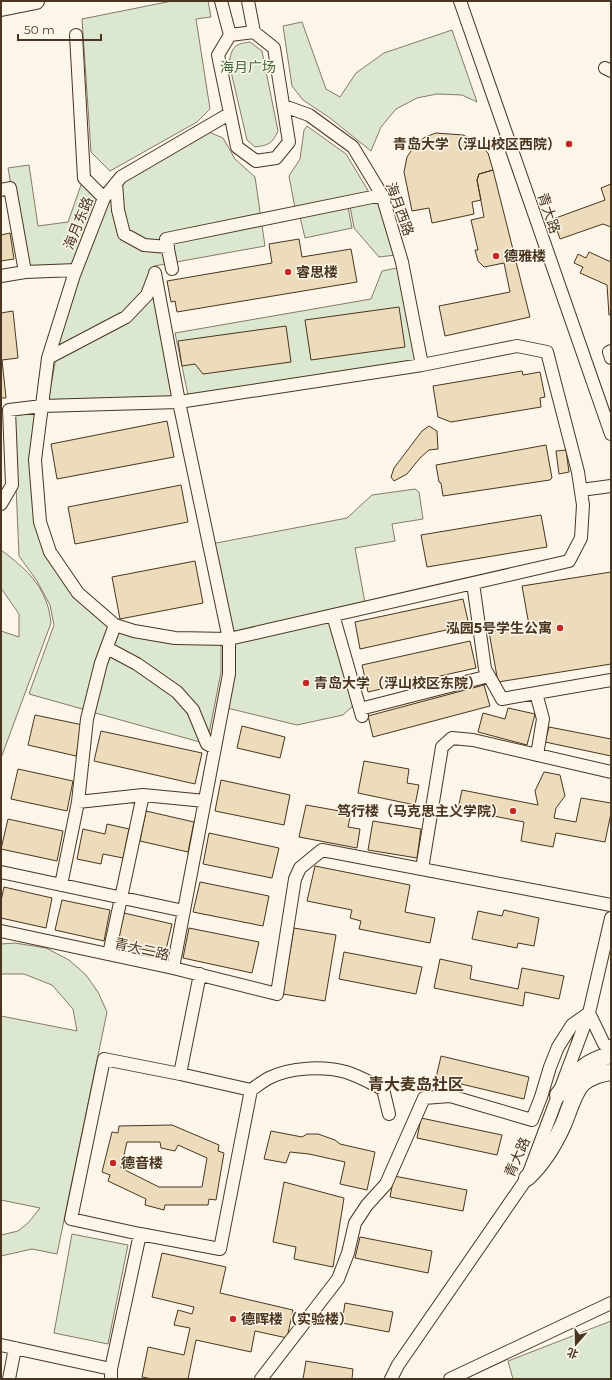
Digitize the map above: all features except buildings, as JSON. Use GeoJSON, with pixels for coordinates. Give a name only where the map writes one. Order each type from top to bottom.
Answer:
{"type":"FeatureCollection","features":[{"type":"Feature","properties":{"kind":"main road"},"geometry":{"type":"LineString","coordinates":[[1,8],[36,1]]}},
{"type":"Feature","properties":{"kind":"main road"},"geometry":{"type":"LineString","coordinates":[[558,1095],[571,1078],[587,1064],[597,1058],[611,1056]]}},
{"type":"Feature","properties":{"kind":"main road"},"geometry":{"type":"LineString","coordinates":[[527,1178],[539,1167],[554,1144],[564,1124],[571,1103],[582,1083],[601,1073],[611,1072]]}},
{"type":"Feature","properties":{"kind":"street"},"geometry":{"type":"LineString","coordinates":[[222,1],[230,35],[218,55],[229,114],[237,147],[256,161],[276,158],[289,142],[274,48],[254,32],[248,1]]}},
{"type":"Feature","properties":{"kind":"street","name":"青大路"},"geometry":{"type":"LineString","coordinates":[[460,1],[611,434]]}},
{"type":"Feature","properties":{"kind":"street"},"geometry":{"type":"LineString","coordinates":[[230,35],[254,32]]}},
{"type":"Feature","properties":{"kind":"street"},"geometry":{"type":"LineString","coordinates":[[76,35],[84,178],[104,198]]}},
{"type":"Feature","properties":{"kind":"street","name":"海月西路"},"geometry":{"type":"LineString","coordinates":[[284,106],[309,115],[353,147],[382,195],[402,262],[422,365]]}},
{"type":"Feature","properties":{"kind":"street","name":"海月东路"},"geometry":{"type":"LineString","coordinates":[[48,358],[76,270],[104,198],[121,177],[229,114]]}},
{"type":"Feature","properties":{"kind":"street"},"geometry":{"type":"LineString","coordinates":[[116,183],[118,210],[124,234],[144,245],[168,247]]}},
{"type":"Feature","properties":{"kind":"street"},"geometry":{"type":"LineString","coordinates":[[1,190],[10,188],[25,272]]}},
{"type":"Feature","properties":{"kind":"street"},"geometry":{"type":"LineString","coordinates":[[172,269],[166,239],[382,195]]}},
{"type":"Feature","properties":{"kind":"street"},"geometry":{"type":"LineString","coordinates":[[1,276],[25,272],[76,270]]}},
{"type":"Feature","properties":{"kind":"street"},"geometry":{"type":"LineString","coordinates":[[1,504],[12,485],[5,411],[42,406],[179,402],[422,365],[517,346],[547,352],[578,472],[583,505],[580,538],[569,561],[229,639],[175,638],[134,631],[115,625],[78,593],[50,552],[40,522],[35,460],[42,406],[48,358],[126,317],[147,295],[155,273],[179,402],[229,639],[229,674],[173,968]]}},
{"type":"Feature","properties":{"kind":"street"},"geometry":{"type":"LineString","coordinates":[[611,351],[609,352],[611,358]]}},
{"type":"Feature","properties":{"kind":"street"},"geometry":{"type":"LineString","coordinates":[[581,490],[611,486]]}},
{"type":"Feature","properties":{"kind":"street"},"geometry":{"type":"LineString","coordinates":[[473,583],[485,669],[502,698],[611,680]]}},
{"type":"Feature","properties":{"kind":"street"},"geometry":{"type":"LineString","coordinates":[[334,615],[361,712],[489,676]]}},
{"type":"Feature","properties":{"kind":"street"},"geometry":{"type":"LineString","coordinates":[[62,884],[78,802],[87,719],[101,663],[115,625]]}},
{"type":"Feature","properties":{"kind":"street"},"geometry":{"type":"LineString","coordinates":[[107,648],[137,664],[177,692],[193,710],[207,744],[215,748]]}},
{"type":"Feature","properties":{"kind":"street"},"geometry":{"type":"LineString","coordinates":[[536,693],[543,719],[537,755]]}},
{"type":"Feature","properties":{"kind":"street"},"geometry":{"type":"LineString","coordinates":[[422,869],[442,747],[452,738],[473,740],[611,772]]}},
{"type":"Feature","properties":{"kind":"street"},"geometry":{"type":"LineString","coordinates":[[78,802],[143,795],[205,801]]}},
{"type":"Feature","properties":{"kind":"street"},"geometry":{"type":"LineString","coordinates":[[109,954],[143,795]]}},
{"type":"Feature","properties":{"kind":"street"},"geometry":{"type":"LineString","coordinates":[[1,932],[173,968],[278,994],[294,879],[300,868],[322,850],[611,906]]}},
{"type":"Feature","properties":{"kind":"street"},"geometry":{"type":"LineString","coordinates":[[1,872],[184,911]]}},
{"type":"Feature","properties":{"kind":"street","name":"青大路"},"geometry":{"type":"LineString","coordinates":[[390,1379],[398,1365],[527,1178],[589,1013],[611,918]]}},
{"type":"Feature","properties":{"kind":"street","name":"青大二路"},"geometry":{"type":"LineString","coordinates":[[1,932],[200,975]]}},
{"type":"Feature","properties":{"kind":"street"},"geometry":{"type":"LineString","coordinates":[[180,1074],[200,975]]}},
{"type":"Feature","properties":{"kind":"street"},"geometry":{"type":"LineString","coordinates":[[261,1379],[338,1279],[348,1253],[355,1223],[367,1205],[386,1184],[424,1098],[450,1096],[532,1120],[558,1048],[572,1025],[589,1013],[604,1044],[611,1048]]}},
{"type":"Feature","properties":{"kind":"street"},"geometry":{"type":"LineString","coordinates":[[251,1090],[220,1249],[71,1219],[104,1058],[251,1090],[270,1078],[293,1070],[321,1068],[340,1071],[360,1077],[382,1089],[389,1114]]}},
{"type":"Feature","properties":{"kind":"street"},"geometry":{"type":"LineString","coordinates":[[1,1345],[111,1374],[140,1234]]}},
{"type":"Feature","properties":{"kind":"street"},"geometry":{"type":"LineString","coordinates":[[450,1379],[611,1303]]}},
{"type":"Feature","properties":{"kind":"street"},"geometry":{"type":"LineString","coordinates":[[9,1379],[15,1348]]}},
{"type":"Feature","properties":{"kind":"green space"},"geometry":{"type":"Polygon","coordinates":[[[172,1],[208,1],[211,17],[196,19],[210,109],[197,122],[110,171],[91,152],[82,19],[172,1]]]}},
{"type":"Feature","properties":{"kind":"green space"},"geometry":{"type":"Polygon","coordinates":[[[302,22],[326,89],[340,97],[356,73],[384,53],[452,30],[477,102],[462,95],[437,94],[417,98],[396,109],[381,127],[371,151],[330,118],[303,100],[292,86],[283,26],[302,22]]]}},
{"type":"Feature","properties":{"kind":"green space","name":"海月广场"},"geometry":{"type":"Polygon","coordinates":[[[250,42],[262,51],[278,131],[270,143],[255,147],[247,140],[229,63],[231,53],[237,45],[250,42]]]}},
{"type":"Feature","properties":{"kind":"green space"},"geometry":{"type":"Polygon","coordinates":[[[307,126],[346,154],[369,192],[295,208],[289,176],[300,159],[304,130],[307,126]]]}},
{"type":"Feature","properties":{"kind":"green space"},"geometry":{"type":"Polygon","coordinates":[[[209,132],[223,138],[235,159],[255,177],[265,246],[154,266],[145,292],[125,314],[57,347],[79,277],[109,201],[122,183],[209,132]]]}},
{"type":"Feature","properties":{"kind":"green space"},"geometry":{"type":"Polygon","coordinates":[[[29,165],[38,226],[68,222],[82,182],[100,198],[72,267],[26,269],[8,168],[29,165]]]}},
{"type":"Feature","properties":{"kind":"green space"},"geometry":{"type":"Polygon","coordinates":[[[379,200],[396,255],[379,257],[354,228],[350,206],[379,200]]]}},
{"type":"Feature","properties":{"kind":"green space"},"geometry":{"type":"Polygon","coordinates":[[[348,207],[352,228],[305,238],[300,217],[348,207]]]}},
{"type":"Feature","properties":{"kind":"green space"},"geometry":{"type":"Polygon","coordinates":[[[397,268],[417,361],[188,395],[175,333],[371,299],[382,271],[397,268]]]}},
{"type":"Feature","properties":{"kind":"green space"},"geometry":{"type":"Polygon","coordinates":[[[153,295],[173,399],[48,401],[56,358],[153,295]]]}},
{"type":"Feature","properties":{"kind":"green space"},"geometry":{"type":"Polygon","coordinates":[[[37,411],[47,554],[111,626],[86,710],[29,694],[54,625],[50,605],[37,581],[19,556],[13,415],[37,411]]]}},
{"type":"Feature","properties":{"kind":"green space"},"geometry":{"type":"Polygon","coordinates":[[[415,489],[419,492],[423,519],[392,524],[395,541],[355,548],[365,603],[231,635],[211,544],[347,518],[372,495],[415,489]]]}},
{"type":"Feature","properties":{"kind":"green space"},"geometry":{"type":"Polygon","coordinates":[[[1,550],[28,572],[43,593],[51,623],[1,758],[1,631],[19,637],[19,614],[1,588],[1,550]]]}},
{"type":"Feature","properties":{"kind":"green space"},"geometry":{"type":"Polygon","coordinates":[[[330,620],[355,704],[343,715],[297,725],[227,708],[233,642],[330,620]]]}},
{"type":"Feature","properties":{"kind":"green space"},"geometry":{"type":"Polygon","coordinates":[[[118,630],[221,644],[221,672],[207,744],[92,712],[105,664],[118,630]]]}},
{"type":"Feature","properties":{"kind":"green space"},"geometry":{"type":"Polygon","coordinates":[[[15,943],[46,948],[69,960],[86,975],[98,992],[107,1012],[57,1254],[32,1249],[1,1256],[1,1235],[18,1231],[29,1222],[40,1208],[1,1200],[1,1016],[77,1031],[73,1009],[52,985],[24,974],[1,974],[1,944],[15,943]]]}},
{"type":"Feature","properties":{"kind":"green space"},"geometry":{"type":"Polygon","coordinates":[[[72,1234],[128,1245],[108,1344],[54,1333],[72,1234]]]}},
{"type":"Feature","properties":{"kind":"green space"},"geometry":{"type":"Polygon","coordinates":[[[611,1321],[611,1379],[513,1379],[508,1361],[611,1321]]]}},
{"type":"Feature","properties":{"kind":"place","name":"青岛大学（浮山校区西院）"},"geometry":{"type":"Point","coordinates":[569,144]}},
{"type":"Feature","properties":{"kind":"place","name":"德雅楼"},"geometry":{"type":"Point","coordinates":[496,256]}},
{"type":"Feature","properties":{"kind":"place","name":"睿思楼"},"geometry":{"type":"Point","coordinates":[288,272]}},
{"type":"Feature","properties":{"kind":"place","name":"泓园5号学生公寓"},"geometry":{"type":"Point","coordinates":[560,628]}},
{"type":"Feature","properties":{"kind":"place","name":"青岛大学（浮山校区东院）"},"geometry":{"type":"Point","coordinates":[306,683]}},
{"type":"Feature","properties":{"kind":"place","name":"笃行楼（马克思主义学院）"},"geometry":{"type":"Point","coordinates":[513,811]}},
{"type":"Feature","properties":{"kind":"place","name":"德音楼"},"geometry":{"type":"Point","coordinates":[113,1163]}},
{"type":"Feature","properties":{"kind":"place","name":"德晖楼（实验楼）"},"geometry":{"type":"Point","coordinates":[233,1319]}},
{"type":"Feature","properties":{"kind":"district","name":"青大麦岛社区"},"geometry":{"type":"Point","coordinates":[416,1084]}}]}
